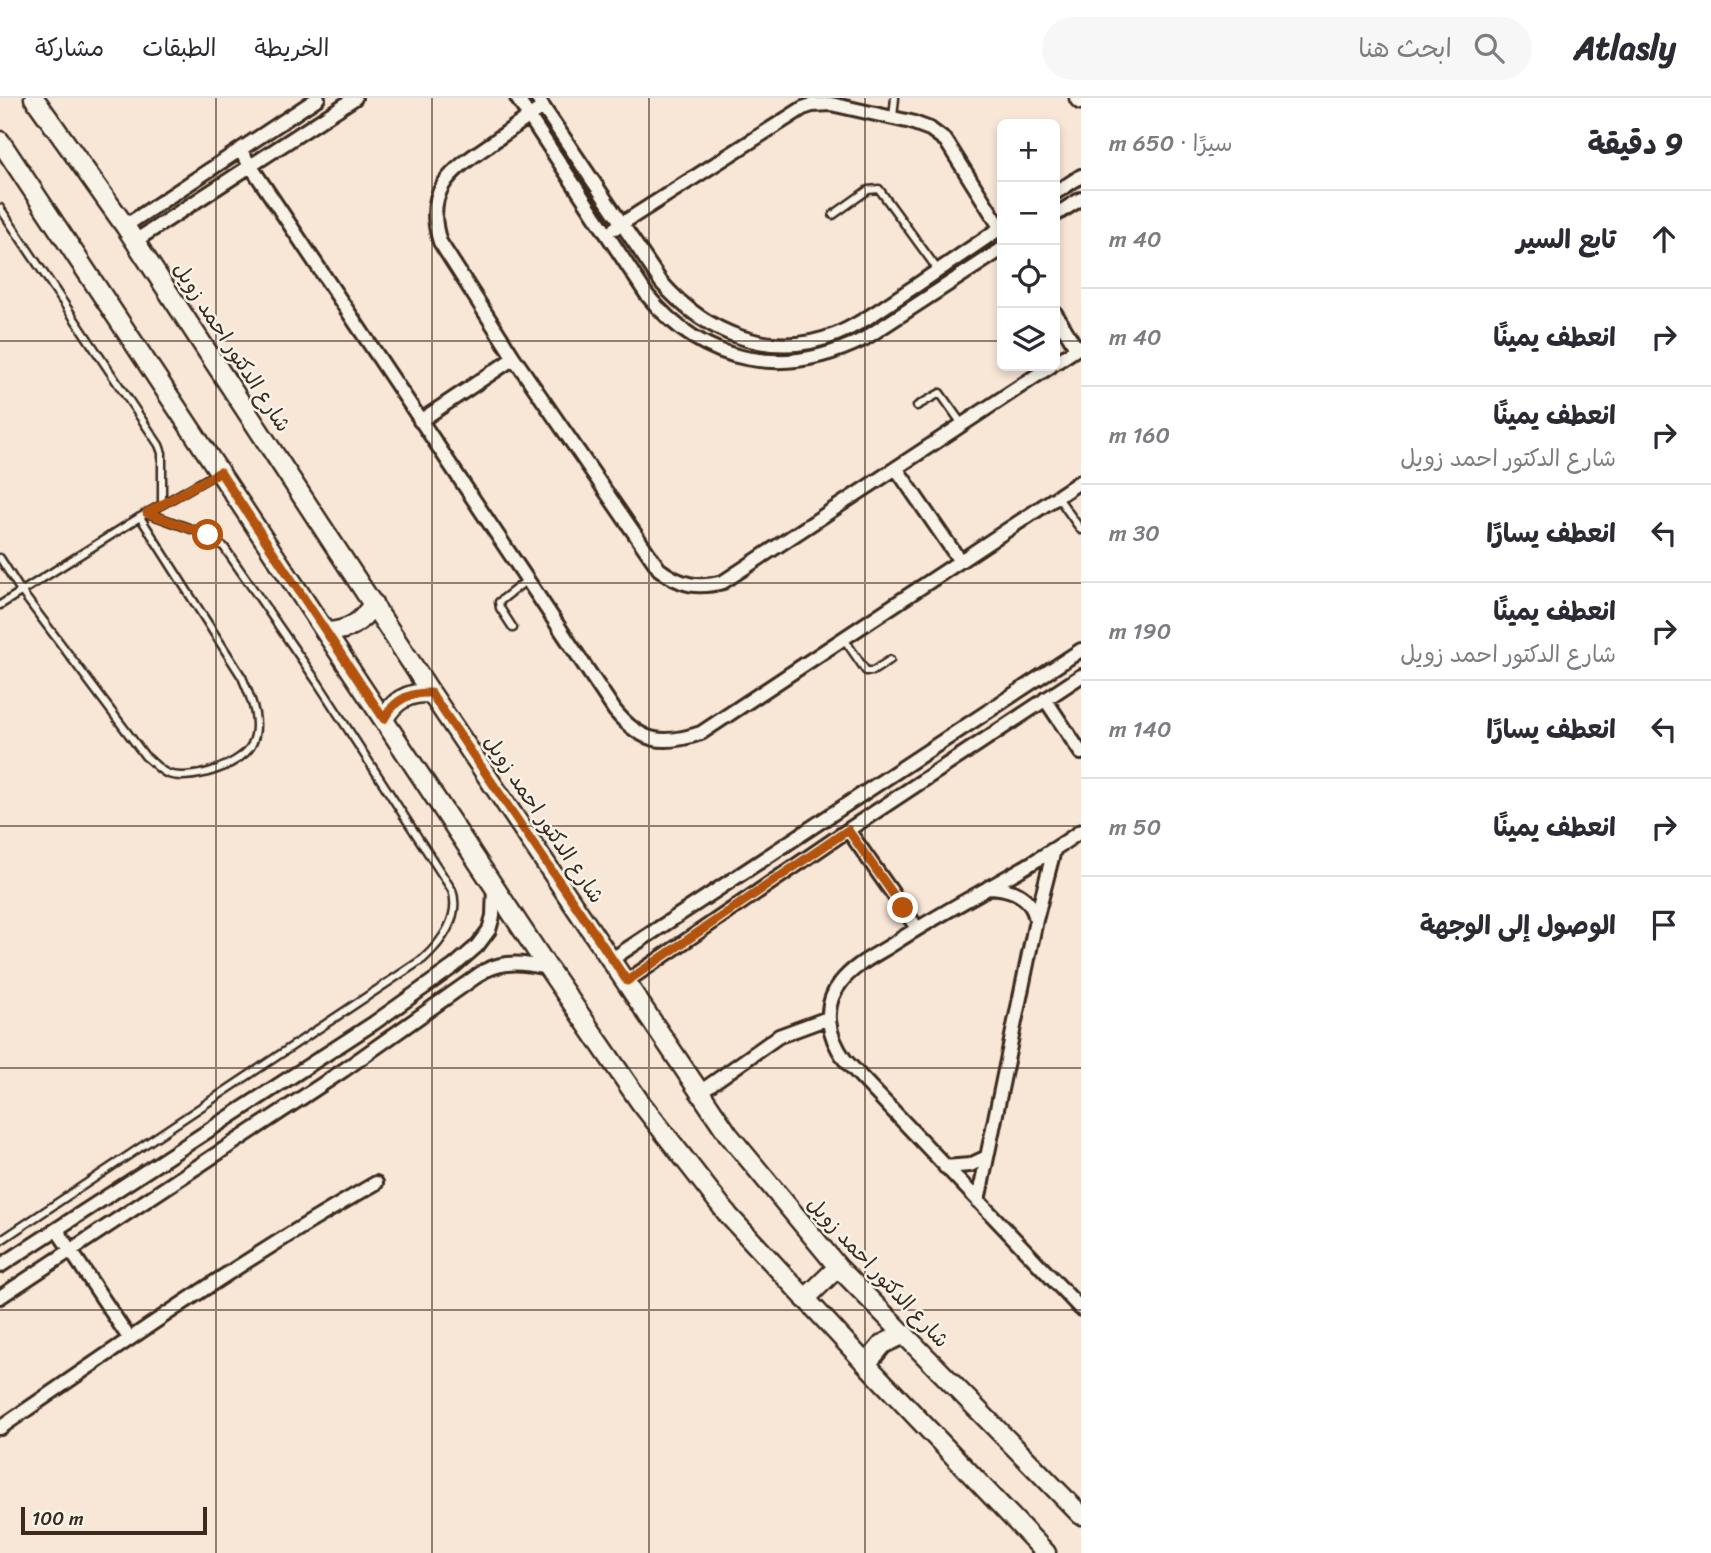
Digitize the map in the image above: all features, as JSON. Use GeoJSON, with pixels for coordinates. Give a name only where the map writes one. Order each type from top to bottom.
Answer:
{"type":"FeatureCollection","features":[{"type":"Feature","properties":{"kind":"street","name":"شارع الدكتور احمد زويل"},"geometry":{"type":"LineString","coordinates":[[34,98],[130,233],[431,693],[728,1134],[838,1267],[1081,1515]]}},
{"type":"Feature","properties":{"kind":"street"},"geometry":{"type":"LineString","coordinates":[[130,233],[240,150],[318,98]]}},
{"type":"Feature","properties":{"kind":"street"},"geometry":{"type":"LineString","coordinates":[[130,233],[250,166],[355,98]]}},
{"type":"Feature","properties":{"kind":"street"},"geometry":{"type":"LineString","coordinates":[[517,98],[647,295],[676,325],[711,347],[731,355],[771,362],[810,359],[847,348],[997,252]]}},
{"type":"Feature","properties":{"kind":"street"},"geometry":{"type":"LineString","coordinates":[[997,231],[876,312],[836,334],[793,344],[770,344],[717,329],[687,309],[661,282],[540,102],[529,117],[451,173],[439,192],[434,213],[440,242],[514,358],[659,569],[673,579],[689,585],[706,586],[723,582],[1044,371]]}},
{"type":"Feature","properties":{"kind":"street"},"geometry":{"type":"LineString","coordinates":[[607,233],[803,108],[831,104],[921,124],[946,141],[997,220]]}},
{"type":"Feature","properties":{"kind":"street"},"geometry":{"type":"LineString","coordinates":[[0,141],[548,968],[640,1102],[703,1185],[805,1299],[1046,1553]]}},
{"type":"Feature","properties":{"kind":"street"},"geometry":{"type":"LineString","coordinates":[[240,150],[527,580],[628,726],[645,737],[664,742],[701,733],[1081,481]]}},
{"type":"Feature","properties":{"kind":"street"},"geometry":{"type":"LineString","coordinates":[[1060,190],[1081,176]]}},
{"type":"Feature","properties":{"kind":"street"},"geometry":{"type":"LineString","coordinates":[[1060,212],[1081,199]]}},
{"type":"Feature","properties":{"kind":"street"},"geometry":{"type":"LineString","coordinates":[[1060,320],[1079,347],[1060,360]]}},
{"type":"Feature","properties":{"kind":"street"},"geometry":{"type":"LineString","coordinates":[[421,422],[514,358]]}},
{"type":"Feature","properties":{"kind":"street"},"geometry":{"type":"LineString","coordinates":[[896,468],[960,561]]}},
{"type":"Feature","properties":{"kind":"street"},"geometry":{"type":"LineString","coordinates":[[326,632],[337,631],[359,622],[373,603]]}},
{"type":"Feature","properties":{"kind":"street"},"geometry":{"type":"LineString","coordinates":[[612,959],[1081,650]]}},
{"type":"Feature","properties":{"kind":"street"},"geometry":{"type":"LineString","coordinates":[[627,981],[848,830],[1081,676]]}},
{"type":"Feature","properties":{"kind":"street"},"geometry":{"type":"LineString","coordinates":[[384,719],[389,709],[408,695],[431,693]]}},
{"type":"Feature","properties":{"kind":"street"},"geometry":{"type":"LineString","coordinates":[[1045,699],[1081,752]]}},
{"type":"Feature","properties":{"kind":"street"},"geometry":{"type":"LineString","coordinates":[[848,830],[917,928]]}},
{"type":"Feature","properties":{"kind":"street"},"geometry":{"type":"LineString","coordinates":[[1081,831],[1054,850],[917,928],[853,970],[841,982],[832,997],[828,1018],[835,1046],[845,1060],[1081,1309]]}},
{"type":"Feature","properties":{"kind":"street"},"geometry":{"type":"LineString","coordinates":[[978,1201],[1036,920],[1054,850]]}},
{"type":"Feature","properties":{"kind":"street"},"geometry":{"type":"LineString","coordinates":[[0,1266],[374,1023],[477,946],[489,930],[493,916],[494,886]]}},
{"type":"Feature","properties":{"kind":"street"},"geometry":{"type":"LineString","coordinates":[[989,887],[1000,887],[1023,895],[1035,912],[1036,920]]}},
{"type":"Feature","properties":{"kind":"street"},"geometry":{"type":"LineString","coordinates":[[0,1297],[386,1041],[484,971],[496,964],[524,962],[548,968]]}},
{"type":"Feature","properties":{"kind":"street"},"geometry":{"type":"LineString","coordinates":[[700,1092],[779,1036],[828,1018]]}},
{"type":"Feature","properties":{"kind":"street"},"geometry":{"type":"LineString","coordinates":[[374,1023],[386,1041]]}},
{"type":"Feature","properties":{"kind":"street"},"geometry":{"type":"LineString","coordinates":[[944,1167],[970,1165],[987,1157]]}},
{"type":"Feature","properties":{"kind":"street"},"geometry":{"type":"LineString","coordinates":[[0,1428],[129,1338],[324,1212],[376,1183]]}},
{"type":"Feature","properties":{"kind":"street"},"geometry":{"type":"LineString","coordinates":[[57,1230],[129,1338]]}},
{"type":"Feature","properties":{"kind":"street"},"geometry":{"type":"LineString","coordinates":[[805,1299],[838,1267]]}},
{"type":"Feature","properties":{"kind":"street"},"geometry":{"type":"LineString","coordinates":[[866,1364],[883,1344],[904,1334]]}},
{"type":"Feature","properties":{"kind":"lane"},"geometry":{"type":"LineString","coordinates":[[893,118],[895,98]]}},
{"type":"Feature","properties":{"kind":"lane"},"geometry":{"type":"LineString","coordinates":[[833,215],[869,190],[879,189],[939,270]]}},
{"type":"Feature","properties":{"kind":"lane"},"geometry":{"type":"LineString","coordinates":[[0,208],[159,444],[162,453],[162,504]]}},
{"type":"Feature","properties":{"kind":"lane"},"geometry":{"type":"LineString","coordinates":[[917,406],[940,393],[962,424]]}},
{"type":"Feature","properties":{"kind":"lane"},"geometry":{"type":"LineString","coordinates":[[0,605],[140,517],[220,472]]}},
{"type":"Feature","properties":{"kind":"lane"},"geometry":{"type":"LineString","coordinates":[[1057,496],[1081,530]]}},
{"type":"Feature","properties":{"kind":"lane"},"geometry":{"type":"LineString","coordinates":[[0,1241],[424,959],[443,938],[453,914],[455,900],[452,890],[318,683],[224,547],[208,535],[147,513]]}},
{"type":"Feature","properties":{"kind":"lane"},"geometry":{"type":"LineString","coordinates":[[0,558],[21,591],[145,756],[166,773],[183,778],[201,775],[220,768],[250,748],[255,731],[252,701],[242,677],[140,517]]}},
{"type":"Feature","properties":{"kind":"lane"},"geometry":{"type":"LineString","coordinates":[[513,628],[499,602],[527,580]]}},
{"type":"Feature","properties":{"kind":"lane"},"geometry":{"type":"LineString","coordinates":[[844,639],[866,671],[873,671],[890,660]]}},
{"type":"Feature","properties":{"kind":"route"},"geometry":{"type":"LineString","coordinates":[[208,535],[147,513],[220,472],[384,719],[389,709],[408,695],[431,693],[627,981],[848,830],[903,908]]}}]}
